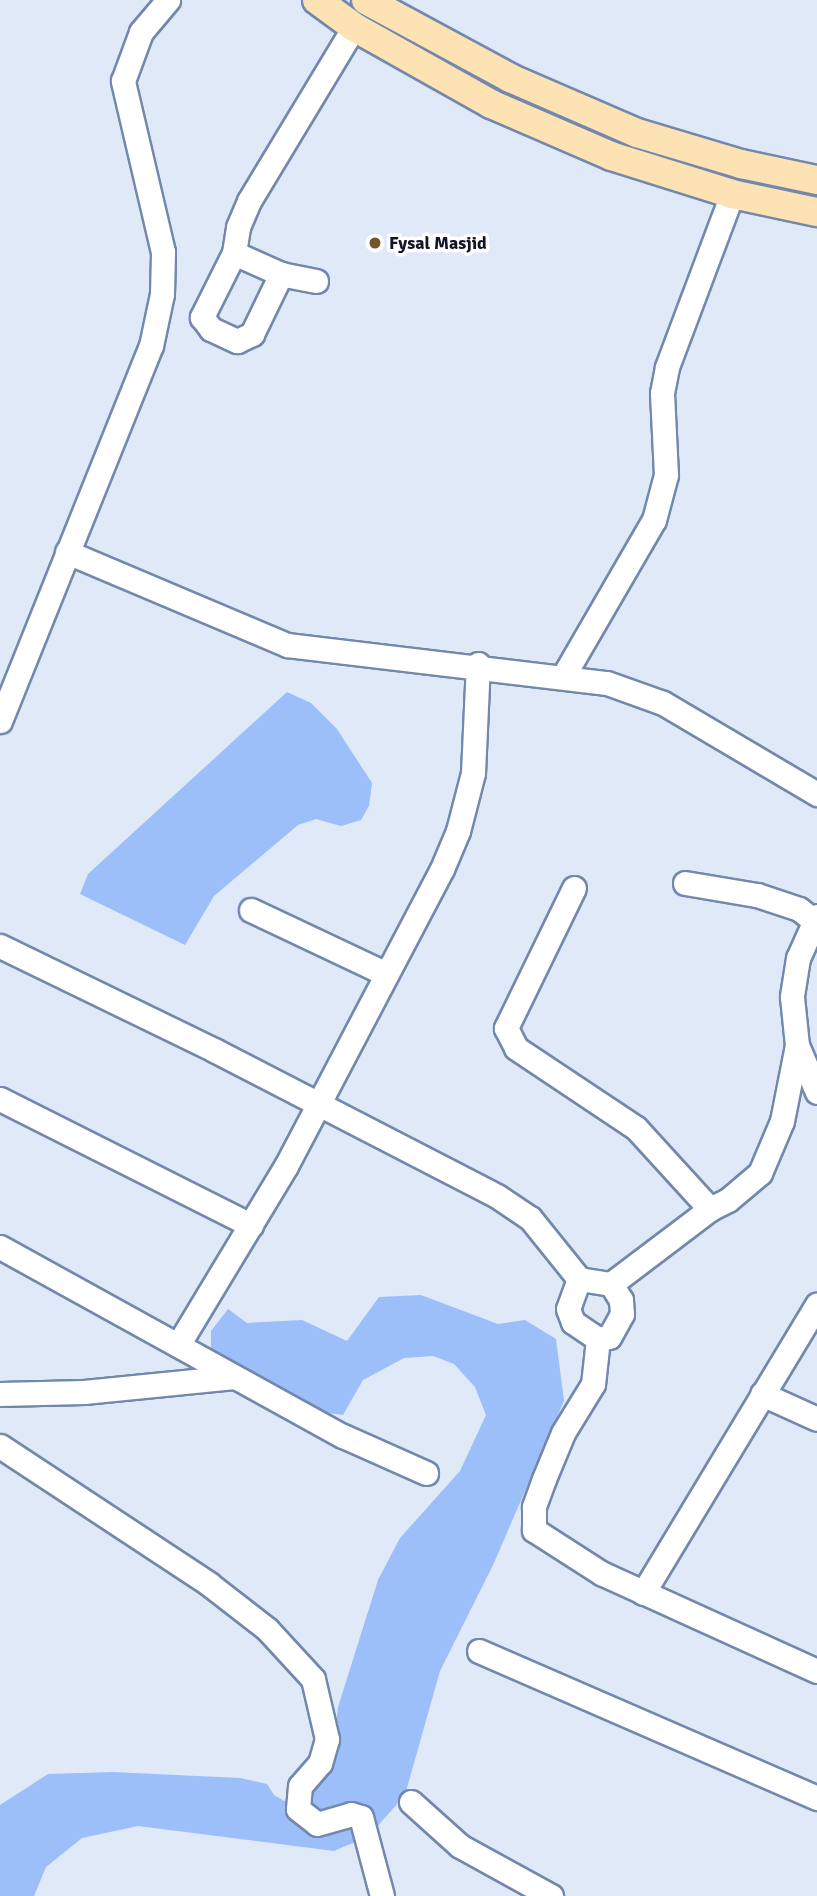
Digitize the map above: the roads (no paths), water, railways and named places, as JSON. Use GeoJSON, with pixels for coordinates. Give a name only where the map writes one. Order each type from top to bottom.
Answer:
{"type":"FeatureCollection","features":[{"type":"Feature","properties":{"kind":"main road"},"geometry":{"type":"LineString","coordinates":[[317,0],[354,27],[491,104],[611,156],[732,194],[817,212]]}},
{"type":"Feature","properties":{"kind":"main road"},"geometry":{"type":"LineString","coordinates":[[366,0],[510,78],[637,133],[741,164],[817,180]]}},
{"type":"Feature","properties":{"kind":"street"},"geometry":{"type":"LineString","coordinates":[[0,722],[151,346],[162,294],[163,252],[123,81],[135,42],[168,0]]}},
{"type":"Feature","properties":{"kind":"street"},"geometry":{"type":"LineString","coordinates":[[281,274],[251,334],[237,341],[211,329],[202,317],[234,253],[249,201],[354,27]]}},
{"type":"Feature","properties":{"kind":"street"},"geometry":{"type":"LineString","coordinates":[[564,675],[654,520],[666,475],[662,393],[667,367],[732,194]]}},
{"type":"Feature","properties":{"kind":"street"},"geometry":{"type":"LineString","coordinates":[[234,253],[281,274],[316,281]]}},
{"type":"Feature","properties":{"kind":"street"},"geometry":{"type":"LineString","coordinates":[[67,552],[265,640],[478,664],[607,683],[663,703],[817,794]]}},
{"type":"Feature","properties":{"kind":"street"},"geometry":{"type":"LineString","coordinates":[[178,1345],[251,1225],[318,1102],[457,831],[473,773],[478,664]]}},
{"type":"Feature","properties":{"kind":"street"},"geometry":{"type":"LineString","coordinates":[[685,883],[757,895],[799,909],[816,920],[798,958],[792,998],[806,1060],[817,1093]]}},
{"type":"Feature","properties":{"kind":"street"},"geometry":{"type":"LineString","coordinates":[[575,888],[506,1028],[516,1048],[636,1128],[710,1209]]}},
{"type":"Feature","properties":{"kind":"street"},"geometry":{"type":"LineString","coordinates":[[251,910],[384,973]]}},
{"type":"Feature","properties":{"kind":"street"},"geometry":{"type":"LineString","coordinates":[[0,947],[318,1102],[530,1218],[579,1279],[611,1284],[710,1209],[728,1200],[760,1173],[806,1060]]}},
{"type":"Feature","properties":{"kind":"street"},"geometry":{"type":"LineString","coordinates":[[0,1099],[251,1225]]}},
{"type":"Feature","properties":{"kind":"street"},"geometry":{"type":"LineString","coordinates":[[0,1247],[394,1462],[426,1473]]}},
{"type":"Feature","properties":{"kind":"street"},"geometry":{"type":"LineString","coordinates":[[579,1279],[568,1309],[573,1322],[598,1339],[609,1337],[622,1314],[621,1300],[611,1284]]}},
{"type":"Feature","properties":{"kind":"street"},"geometry":{"type":"LineString","coordinates":[[643,1593],[817,1304]]}},
{"type":"Feature","properties":{"kind":"street"},"geometry":{"type":"LineString","coordinates":[[598,1339],[593,1384],[563,1433],[544,1479],[534,1507],[534,1530],[571,1556],[643,1593],[817,1671]]}},
{"type":"Feature","properties":{"kind":"street"},"geometry":{"type":"LineString","coordinates":[[0,1394],[84,1392],[234,1377]]}},
{"type":"Feature","properties":{"kind":"street"},"geometry":{"type":"LineString","coordinates":[[762,1394],[817,1419]]}},
{"type":"Feature","properties":{"kind":"street"},"geometry":{"type":"LineString","coordinates":[[0,1446],[209,1584],[267,1629],[298,1661],[313,1679],[328,1730],[320,1763],[300,1786],[298,1809],[317,1824],[351,1815],[361,1817],[382,1896]]}},
{"type":"Feature","properties":{"kind":"street"},"geometry":{"type":"LineString","coordinates":[[479,1651],[817,1798]]}},
{"type":"Feature","properties":{"kind":"street"},"geometry":{"type":"LineString","coordinates":[[411,1802],[460,1846],[551,1896]]}},
{"type":"Feature","properties":{"kind":"water"},"geometry":{"type":"Polygon","coordinates":[[[287,692],[311,703],[337,729],[372,783],[369,806],[361,820],[341,826],[316,819],[298,825],[214,896],[185,945],[80,894],[88,874],[287,692]]]}},
{"type":"Feature","properties":{"kind":"water"},"geometry":{"type":"Polygon","coordinates":[[[421,1295],[498,1324],[525,1320],[556,1339],[564,1401],[493,1565],[440,1671],[405,1795],[369,1836],[334,1851],[138,1826],[82,1838],[46,1867],[34,1896],[0,1896],[0,1805],[48,1774],[113,1772],[240,1778],[267,1784],[274,1795],[286,1802],[312,1785],[333,1752],[338,1707],[378,1580],[400,1538],[460,1471],[486,1415],[475,1387],[454,1364],[433,1356],[404,1358],[363,1380],[343,1415],[320,1412],[211,1349],[211,1331],[228,1309],[247,1323],[302,1320],[347,1341],[379,1297],[421,1295]]]}},
{"type":"Feature","properties":{"kind":"place","name":"Fysal Masjid"},"geometry":{"type":"Point","coordinates":[375,243]}}]}
